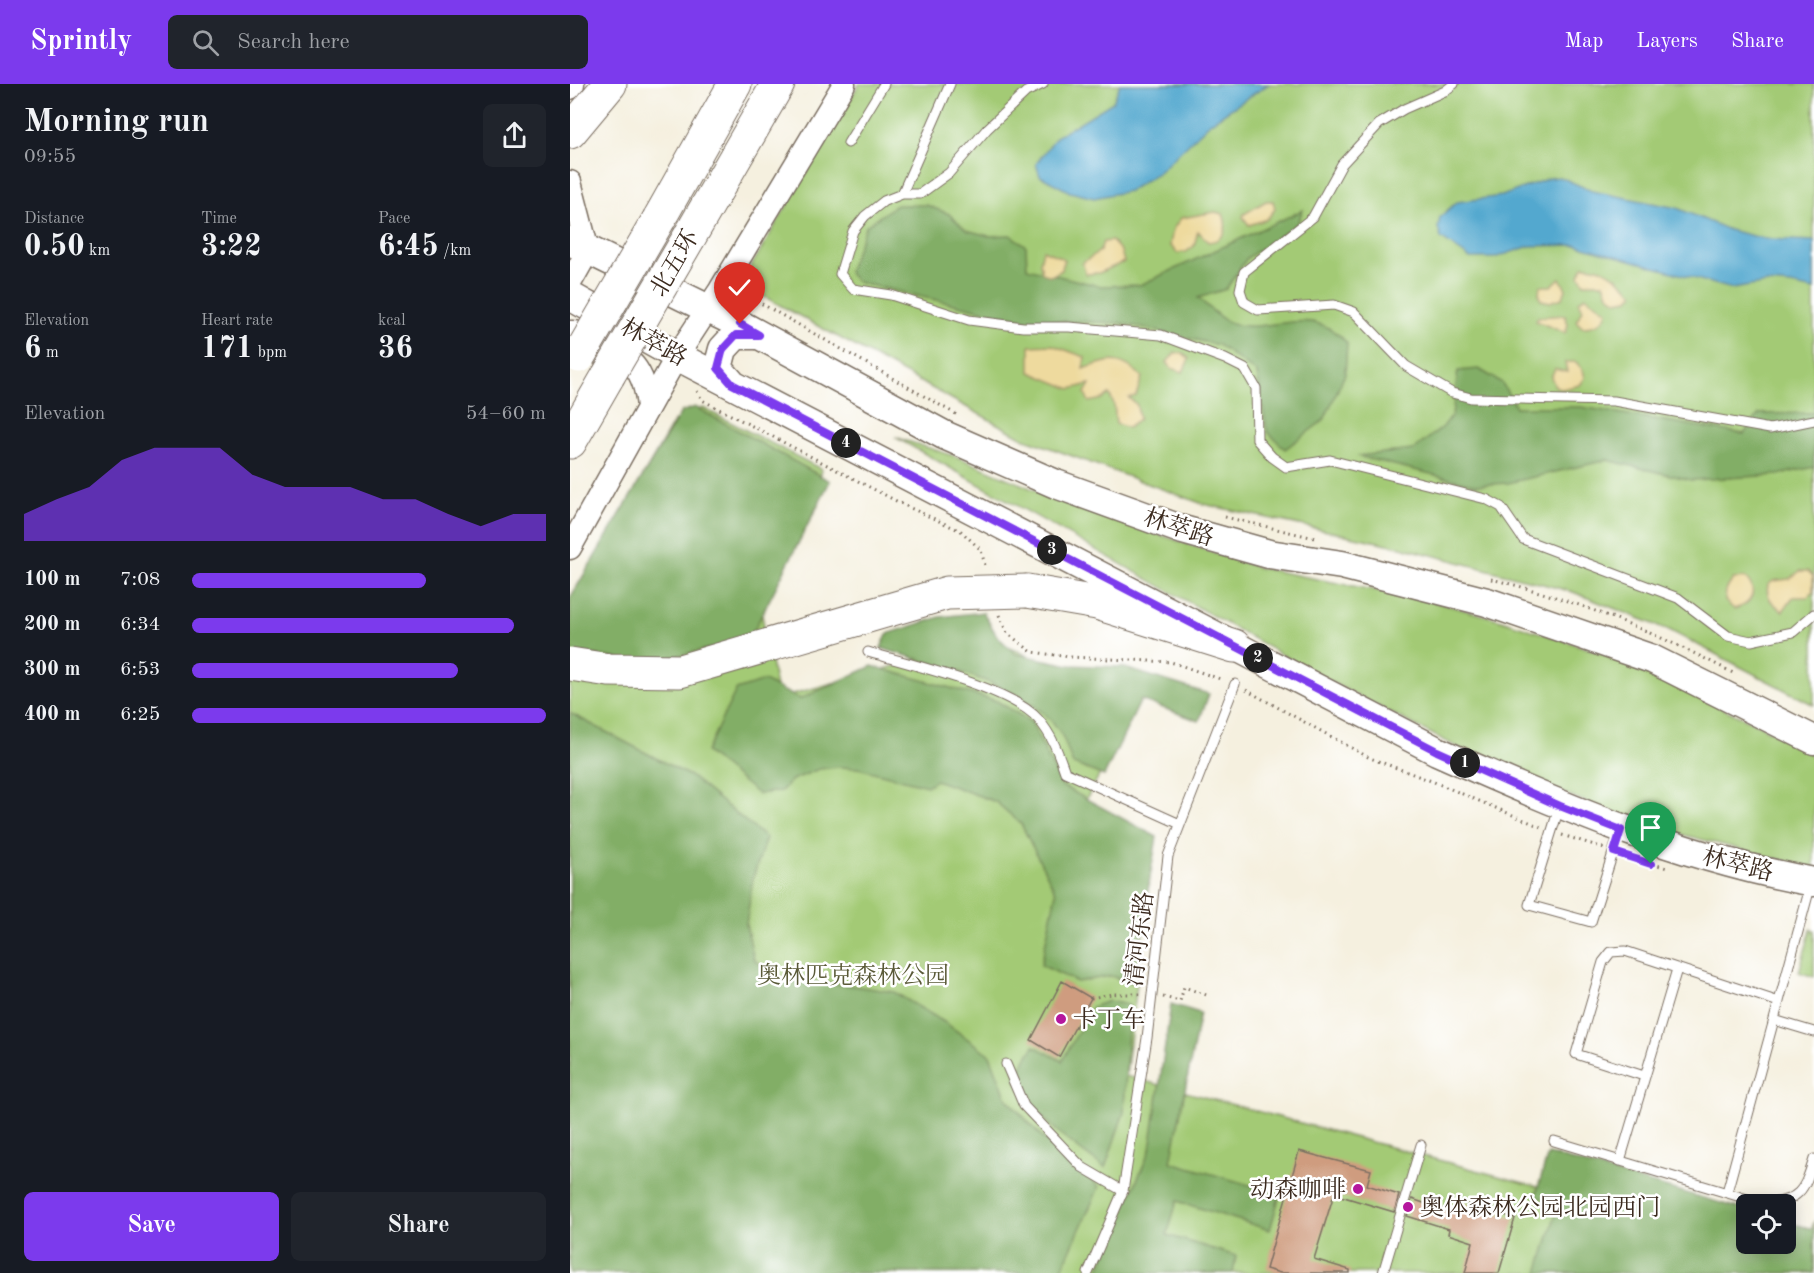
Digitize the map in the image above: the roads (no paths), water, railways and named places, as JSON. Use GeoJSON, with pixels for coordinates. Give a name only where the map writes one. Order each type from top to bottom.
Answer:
{"type":"FeatureCollection","features":[{"type":"Feature","properties":{"kind":"highway"},"geometry":{"type":"LineString","coordinates":[[570,132],[610,84]]}},
{"type":"Feature","properties":{"kind":"highway","name":"北五环"},"geometry":{"type":"LineString","coordinates":[[573,353],[659,219],[735,84]]}},
{"type":"Feature","properties":{"kind":"highway","name":"北五环"},"geometry":{"type":"LineString","coordinates":[[570,442],[778,84]]}},
{"type":"Feature","properties":{"kind":"highway"},"geometry":{"type":"LineString","coordinates":[[570,664],[609,670],[680,671],[947,593],[1027,591],[1097,603],[1234,646]]}},
{"type":"Feature","properties":{"kind":"main road","name":"林萃路"},"geometry":{"type":"LineString","coordinates":[[579,246],[713,299],[759,335],[944,435],[1056,484],[1183,530],[1269,554],[1342,565],[1487,602],[1652,658],[1814,741]]}},
{"type":"Feature","properties":{"kind":"main road","name":"林萃路"},"geometry":{"type":"LineString","coordinates":[[570,296],[677,356],[1437,751],[1555,818],[1617,841],[1684,850],[1813,882]]}},
{"type":"Feature","properties":{"kind":"main road"},"geometry":{"type":"LineString","coordinates":[[732,384],[718,368],[723,349],[736,335],[759,335]]}},
{"type":"Feature","properties":{"kind":"street"},"geometry":{"type":"LineString","coordinates":[[570,88],[573,84]]}},
{"type":"Feature","properties":{"kind":"street"},"geometry":{"type":"LineString","coordinates":[[570,548],[677,356],[844,84]]}},
{"type":"Feature","properties":{"kind":"street"},"geometry":{"type":"LineString","coordinates":[[570,182],[579,246],[570,283]]}},
{"type":"Feature","properties":{"kind":"street"},"geometry":{"type":"LineString","coordinates":[[573,353],[579,331],[611,347],[632,362],[647,390],[648,408]]}},
{"type":"Feature","properties":{"kind":"lane"},"geometry":{"type":"LineString","coordinates":[[848,143],[884,84]]}},
{"type":"Feature","properties":{"kind":"lane"},"geometry":{"type":"LineString","coordinates":[[902,194],[950,84]]}},
{"type":"Feature","properties":{"kind":"lane"},"geometry":{"type":"LineString","coordinates":[[1043,84],[1026,92],[994,121],[949,173],[920,194],[902,194],[884,201],[865,216],[853,231],[840,274],[853,288],[891,295],[969,320],[1023,327],[1070,327],[1161,335],[1245,369],[1256,388],[1257,440],[1272,458],[1286,467],[1330,460],[1486,499],[1501,507],[1523,539],[1678,598],[1728,636],[1751,641],[1793,632],[1814,614]]}},
{"type":"Feature","properties":{"kind":"lane"},"geometry":{"type":"LineString","coordinates":[[1454,84],[1379,124],[1342,164],[1313,217],[1244,272],[1240,290],[1244,302],[1258,310],[1334,304],[1354,312],[1406,366],[1452,393],[1471,398],[1614,400],[1770,429],[1814,420]]}},
{"type":"Feature","properties":{"kind":"lane"},"geometry":{"type":"LineString","coordinates":[[868,652],[1002,695],[1037,717],[1055,744],[1065,772],[1180,824]]}},
{"type":"Feature","properties":{"kind":"lane","name":"清河东路"},"geometry":{"type":"LineString","coordinates":[[1088,1273],[1123,1191],[1152,995],[1168,856],[1235,684]]}},
{"type":"Feature","properties":{"kind":"lane"},"geometry":{"type":"LineString","coordinates":[[1555,818],[1529,905],[1591,922],[1617,841]]}},
{"type":"Feature","properties":{"kind":"lane"},"geometry":{"type":"LineString","coordinates":[[1727,1192],[1813,882]]}},
{"type":"Feature","properties":{"kind":"lane"},"geometry":{"type":"LineString","coordinates":[[1644,1076],[1576,1054],[1603,962],[1611,952],[1625,951],[1779,1002]]}},
{"type":"Feature","properties":{"kind":"lane"},"geometry":{"type":"LineString","coordinates":[[1620,1161],[1677,969]]}},
{"type":"Feature","properties":{"kind":"lane"},"geometry":{"type":"LineString","coordinates":[[1774,1020],[1814,1032]]}},
{"type":"Feature","properties":{"kind":"lane"},"geometry":{"type":"LineString","coordinates":[[1006,1064],[1024,1106],[1082,1167],[1123,1191]]}},
{"type":"Feature","properties":{"kind":"lane"},"geometry":{"type":"LineString","coordinates":[[1554,1141],[1764,1204],[1780,1203],[1798,1196],[1807,1182],[1814,1158]]}},
{"type":"Feature","properties":{"kind":"lane"},"geometry":{"type":"LineString","coordinates":[[1383,1273],[1421,1146]]}},
{"type":"Feature","properties":{"kind":"water"},"geometry":{"type":"Polygon","coordinates":[[[1120,84],[1269,84],[1211,122],[1159,172],[1129,191],[1094,198],[1070,192],[1040,176],[1036,164],[1056,137],[1113,102],[1120,84]]]}},
{"type":"Feature","properties":{"kind":"water"},"geometry":{"type":"Polygon","coordinates":[[[1560,177],[1592,191],[1677,208],[1729,230],[1766,239],[1814,241],[1814,290],[1768,283],[1732,289],[1577,245],[1530,246],[1494,258],[1470,258],[1441,238],[1438,228],[1440,217],[1457,202],[1502,196],[1549,178],[1560,177]]]}},
{"type":"Feature","properties":{"kind":"place","name":"卡丁车"},"geometry":{"type":"Point","coordinates":[1061,1019]}},
{"type":"Feature","properties":{"kind":"place","name":"动森咖啡"},"geometry":{"type":"Point","coordinates":[1358,1189]}},
{"type":"Feature","properties":{"kind":"place","name":"奥体森林公园北园西门"},"geometry":{"type":"Point","coordinates":[1408,1207]}},
{"type":"Feature","properties":{"kind":"park label","name":"奥林匹克森林公园"},"geometry":{"type":"Point","coordinates":[853,975]}}]}
